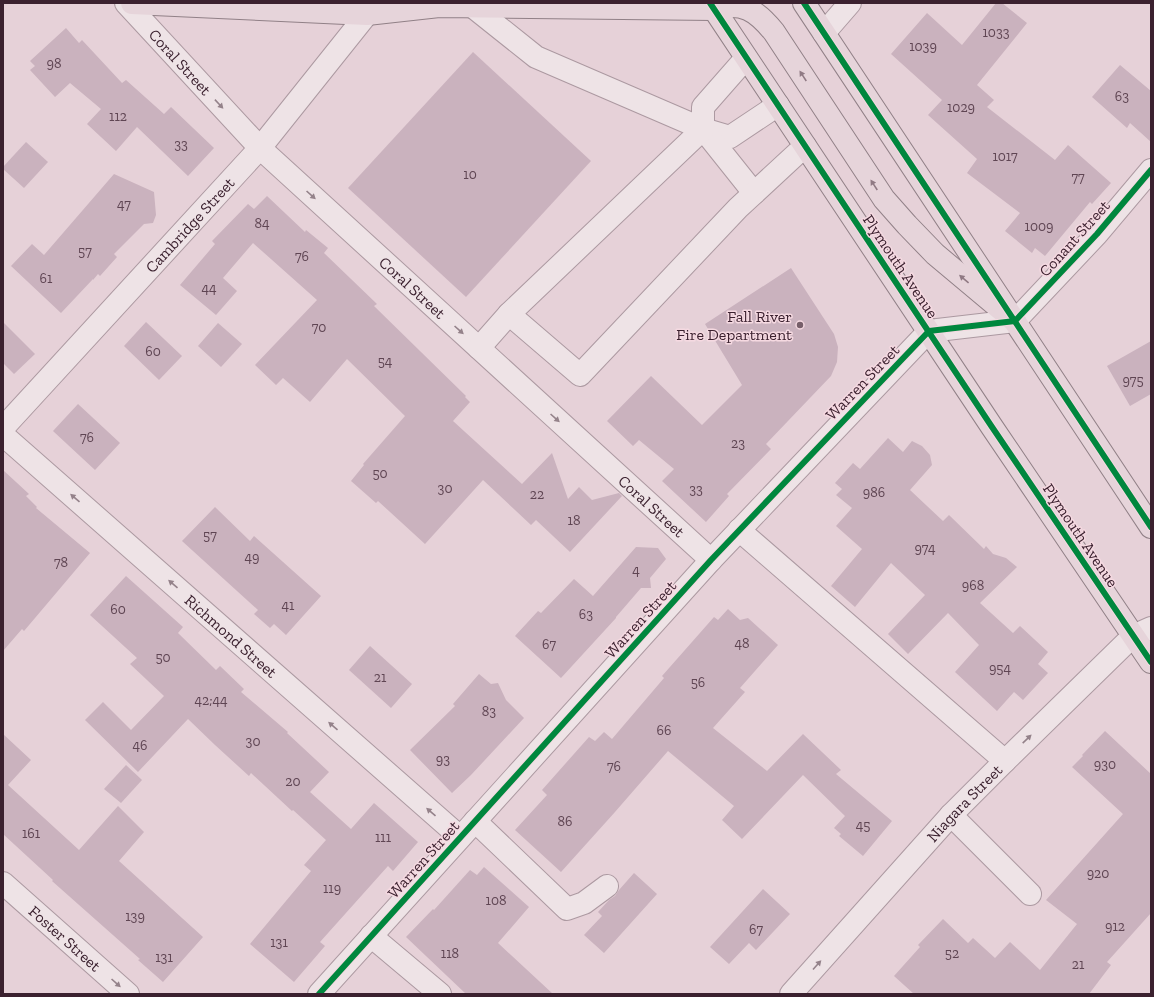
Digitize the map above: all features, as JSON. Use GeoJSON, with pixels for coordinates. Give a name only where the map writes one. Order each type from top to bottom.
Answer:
{"type":"FeatureCollection","features":[{"type":"Feature","properties":{"kind":"main road"},"geometry":{"type":"LineString","coordinates":[[132,3],[367,14],[440,6],[722,6],[732,4],[744,6],[755,12],[774,32],[884,199],[907,226],[935,254],[1015,322]]}},
{"type":"Feature","properties":{"kind":"main road"},"geometry":{"type":"LineString","coordinates":[[804,3],[1151,528]]}},
{"type":"Feature","properties":{"kind":"main road","name":"Plymouth Avenue"},"geometry":{"type":"LineString","coordinates":[[712,6],[929,331],[1142,632],[1151,662]]}},
{"type":"Feature","properties":{"kind":"street","name":"Coral Street"},"geometry":{"type":"LineString","coordinates":[[126,3],[260,148],[710,560]]}},
{"type":"Feature","properties":{"kind":"street"},"geometry":{"type":"LineString","coordinates":[[824,32],[850,3]]}},
{"type":"Feature","properties":{"kind":"street"},"geometry":{"type":"LineString","coordinates":[[472,6],[536,57],[703,129],[730,137],[778,105]]}},
{"type":"Feature","properties":{"kind":"street","name":"Cambridge Street"},"geometry":{"type":"LineString","coordinates":[[3,428],[260,148],[367,14]]}},
{"type":"Feature","properties":{"kind":"street"},"geometry":{"type":"LineString","coordinates":[[746,58],[702,107],[703,129],[754,193]]}},
{"type":"Feature","properties":{"kind":"street"},"geometry":{"type":"LineString","coordinates":[[478,348],[509,314],[703,129]]}},
{"type":"Feature","properties":{"kind":"street"},"geometry":{"type":"LineString","coordinates":[[509,314],[580,375],[738,208],[805,146]]}},
{"type":"Feature","properties":{"kind":"street","name":"Conant Street"},"geometry":{"type":"LineString","coordinates":[[1015,322],[1097,234],[1151,170]]}},
{"type":"Feature","properties":{"kind":"street"},"geometry":{"type":"LineString","coordinates":[[929,331],[1015,322]]}},
{"type":"Feature","properties":{"kind":"street","name":"Warren Street"},"geometry":{"type":"LineString","coordinates":[[319,994],[710,560],[929,331]]}},
{"type":"Feature","properties":{"kind":"street","name":"Richmond Street"},"geometry":{"type":"LineString","coordinates":[[3,435],[460,837]]}},
{"type":"Feature","properties":{"kind":"street"},"geometry":{"type":"LineString","coordinates":[[739,530],[1005,761]]}},
{"type":"Feature","properties":{"kind":"street","name":"Niagara Street"},"geometry":{"type":"LineString","coordinates":[[791,994],[951,815],[1005,761],[1142,632]]}},
{"type":"Feature","properties":{"kind":"street"},"geometry":{"type":"LineString","coordinates":[[951,815],[1030,894]]}},
{"type":"Feature","properties":{"kind":"street"},"geometry":{"type":"LineString","coordinates":[[475,821],[567,909],[584,903],[607,886]]}},
{"type":"Feature","properties":{"kind":"street","name":"Foster Street"},"geometry":{"type":"LineString","coordinates":[[3,883],[128,994]]}},
{"type":"Feature","properties":{"kind":"street"},"geometry":{"type":"LineString","coordinates":[[371,936],[440,994]]}},
{"type":"Feature","properties":{"kind":"building"},"geometry":{"type":"Polygon","coordinates":[[[996,3],[1002,3],[1027,23],[977,85],[994,100],[987,107],[1055,160],[1068,145],[1111,183],[1092,204],[1090,202],[1045,256],[1035,248],[1032,253],[1005,231],[1020,213],[967,173],[977,159],[928,115],[942,100],[891,54],[927,13],[962,45],[996,3]]]}},
{"type":"Feature","properties":{"kind":"building"},"geometry":{"type":"Polygon","coordinates":[[[66,28],[79,43],[82,40],[122,83],[126,80],[164,114],[171,107],[214,148],[188,176],[137,127],[116,151],[87,124],[101,109],[70,83],[55,97],[30,70],[35,66],[30,61],[66,28]]]}},
{"type":"Feature","properties":{"kind":"building"},"geometry":{"type":"Polygon","coordinates":[[[473,52],[591,161],[466,297],[348,188],[473,52]]]}},
{"type":"Feature","properties":{"kind":"building"},"geometry":{"type":"Polygon","coordinates":[[[1120,65],[1151,91],[1151,142],[1130,123],[1127,128],[1092,97],[1120,65]]]}},
{"type":"Feature","properties":{"kind":"building"},"geometry":{"type":"Polygon","coordinates":[[[26,142],[48,162],[24,188],[3,169],[3,167],[26,142]]]}},
{"type":"Feature","properties":{"kind":"building"},"geometry":{"type":"Polygon","coordinates":[[[114,174],[154,192],[156,215],[153,223],[144,224],[114,254],[117,257],[100,276],[98,274],[61,313],[11,266],[32,244],[44,255],[114,174]]]}},
{"type":"Feature","properties":{"kind":"building"},"geometry":{"type":"Polygon","coordinates":[[[267,196],[305,232],[306,230],[328,248],[324,253],[377,304],[374,306],[466,396],[465,397],[470,402],[453,421],[522,484],[552,453],[568,499],[579,487],[592,500],[619,493],[622,496],[570,552],[536,520],[531,525],[483,480],[425,544],[378,501],[376,503],[351,481],[364,465],[363,464],[405,416],[347,359],[310,402],[283,378],[276,385],[255,365],[317,300],[253,243],[223,278],[237,291],[216,315],[180,285],[215,244],[212,241],[248,204],[254,209],[267,196]]]}},
{"type":"Feature","properties":{"kind":"building"},"geometry":{"type":"Polygon","coordinates":[[[791,268],[834,334],[838,347],[837,362],[831,376],[766,444],[771,449],[727,494],[729,496],[706,522],[662,481],[674,469],[639,440],[633,446],[607,421],[651,376],[702,425],[742,385],[705,324],[791,268]]]}},
{"type":"Feature","properties":{"kind":"building"},"geometry":{"type":"Polygon","coordinates":[[[3,322],[35,354],[14,374],[3,363],[3,322]]]}},
{"type":"Feature","properties":{"kind":"building"},"geometry":{"type":"Polygon","coordinates":[[[146,322],[182,356],[159,380],[124,346],[146,322]]]}},
{"type":"Feature","properties":{"kind":"building"},"geometry":{"type":"Polygon","coordinates":[[[218,323],[242,344],[221,367],[198,346],[218,323]]]}},
{"type":"Feature","properties":{"kind":"building"},"geometry":{"type":"Polygon","coordinates":[[[1151,341],[1151,394],[1130,406],[1107,366],[1151,341]]]}},
{"type":"Feature","properties":{"kind":"building"},"geometry":{"type":"Polygon","coordinates":[[[78,404],[120,443],[95,470],[53,431],[78,404]]]}},
{"type":"Feature","properties":{"kind":"building"},"geometry":{"type":"Polygon","coordinates":[[[888,438],[903,452],[912,441],[922,446],[930,455],[932,465],[910,490],[943,521],[949,515],[984,549],[986,546],[993,554],[1006,558],[1017,567],[980,603],[1013,633],[1020,626],[1048,652],[1038,664],[1048,673],[1023,700],[1014,692],[997,711],[955,672],[979,645],[948,613],[908,654],[888,634],[925,595],[891,563],[855,607],[831,586],[862,549],[836,526],[852,508],[836,495],[842,489],[835,483],[853,463],[860,469],[888,438]]]}},
{"type":"Feature","properties":{"kind":"building"},"geometry":{"type":"Polygon","coordinates":[[[3,470],[29,494],[26,496],[37,507],[36,508],[90,553],[24,631],[22,629],[3,651],[3,470]]]}},
{"type":"Feature","properties":{"kind":"building"},"geometry":{"type":"Polygon","coordinates":[[[215,507],[250,541],[254,536],[321,596],[286,635],[274,624],[270,628],[254,614],[258,610],[182,541],[215,507]]]}},
{"type":"Feature","properties":{"kind":"building"},"geometry":{"type":"Polygon","coordinates":[[[636,547],[658,548],[666,559],[650,578],[651,588],[641,588],[616,618],[561,678],[515,636],[538,611],[541,613],[574,579],[593,596],[636,547]]]}},
{"type":"Feature","properties":{"kind":"building"},"geometry":{"type":"Polygon","coordinates":[[[126,576],[183,627],[178,633],[216,670],[220,666],[244,689],[241,692],[288,732],[287,733],[329,772],[310,792],[351,829],[374,803],[418,842],[393,871],[388,866],[320,942],[325,946],[294,982],[250,944],[311,871],[304,865],[326,840],[251,773],[249,776],[188,719],[138,772],[85,720],[103,702],[131,730],[164,696],[130,664],[137,658],[90,615],[126,576]]]}},
{"type":"Feature","properties":{"kind":"building"},"geometry":{"type":"Polygon","coordinates":[[[728,609],[740,620],[748,618],[778,645],[740,688],[745,692],[713,728],[767,771],[803,734],[841,770],[836,774],[892,821],[863,856],[839,836],[841,834],[834,828],[845,816],[803,775],[742,839],[722,820],[734,806],[668,751],[561,872],[515,830],[547,795],[542,790],[589,737],[595,741],[604,732],[612,739],[664,678],[662,676],[714,617],[718,620],[728,609]]]}},
{"type":"Feature","properties":{"kind":"building"},"geometry":{"type":"Polygon","coordinates":[[[370,646],[412,684],[391,708],[349,670],[370,646]]]}},
{"type":"Feature","properties":{"kind":"building"},"geometry":{"type":"Polygon","coordinates":[[[479,674],[491,684],[498,683],[506,700],[524,718],[471,775],[452,793],[410,750],[455,706],[453,704],[479,674]]]}},
{"type":"Feature","properties":{"kind":"building"},"geometry":{"type":"Polygon","coordinates":[[[1105,731],[1151,774],[1151,913],[1107,962],[1111,965],[1089,994],[914,994],[894,976],[920,947],[918,945],[943,919],[968,943],[973,938],[995,958],[1010,942],[1040,970],[1077,924],[1046,900],[1123,814],[1072,767],[1105,731]]]}},
{"type":"Feature","properties":{"kind":"building"},"geometry":{"type":"Polygon","coordinates":[[[3,734],[31,760],[8,785],[79,850],[118,806],[144,832],[119,861],[203,937],[163,982],[138,960],[140,959],[52,881],[53,880],[3,834],[3,734]]]}},
{"type":"Feature","properties":{"kind":"building"},"geometry":{"type":"Polygon","coordinates":[[[126,765],[142,780],[121,803],[104,789],[126,765]]]}},
{"type":"Feature","properties":{"kind":"building"},"geometry":{"type":"Polygon","coordinates":[[[484,867],[529,907],[498,943],[553,994],[466,994],[406,937],[433,909],[434,910],[470,870],[477,875],[484,867]]]}},
{"type":"Feature","properties":{"kind":"building"},"geometry":{"type":"Polygon","coordinates":[[[634,873],[657,894],[604,953],[584,935],[602,916],[598,912],[615,896],[634,873]]]}},
{"type":"Feature","properties":{"kind":"building"},"geometry":{"type":"Polygon","coordinates":[[[763,889],[790,914],[756,950],[749,943],[729,964],[710,947],[763,889]]]}},
{"type":"Feature","properties":{"kind":"cycle path"},"geometry":{"type":"LineString","coordinates":[[710,3],[992,427],[1151,662]]}},
{"type":"Feature","properties":{"kind":"cycle path"},"geometry":{"type":"LineString","coordinates":[[804,3],[1151,527]]}},
{"type":"Feature","properties":{"kind":"cycle path"},"geometry":{"type":"LineString","coordinates":[[1015,321],[1097,234],[1151,170]]}},
{"type":"Feature","properties":{"kind":"cycle path"},"geometry":{"type":"LineString","coordinates":[[319,994],[711,560],[929,331],[1015,321]]}},
{"type":"Feature","properties":{"kind":"place","name":"Fall River Fire Department"},"geometry":{"type":"Point","coordinates":[800,325]}}]}
